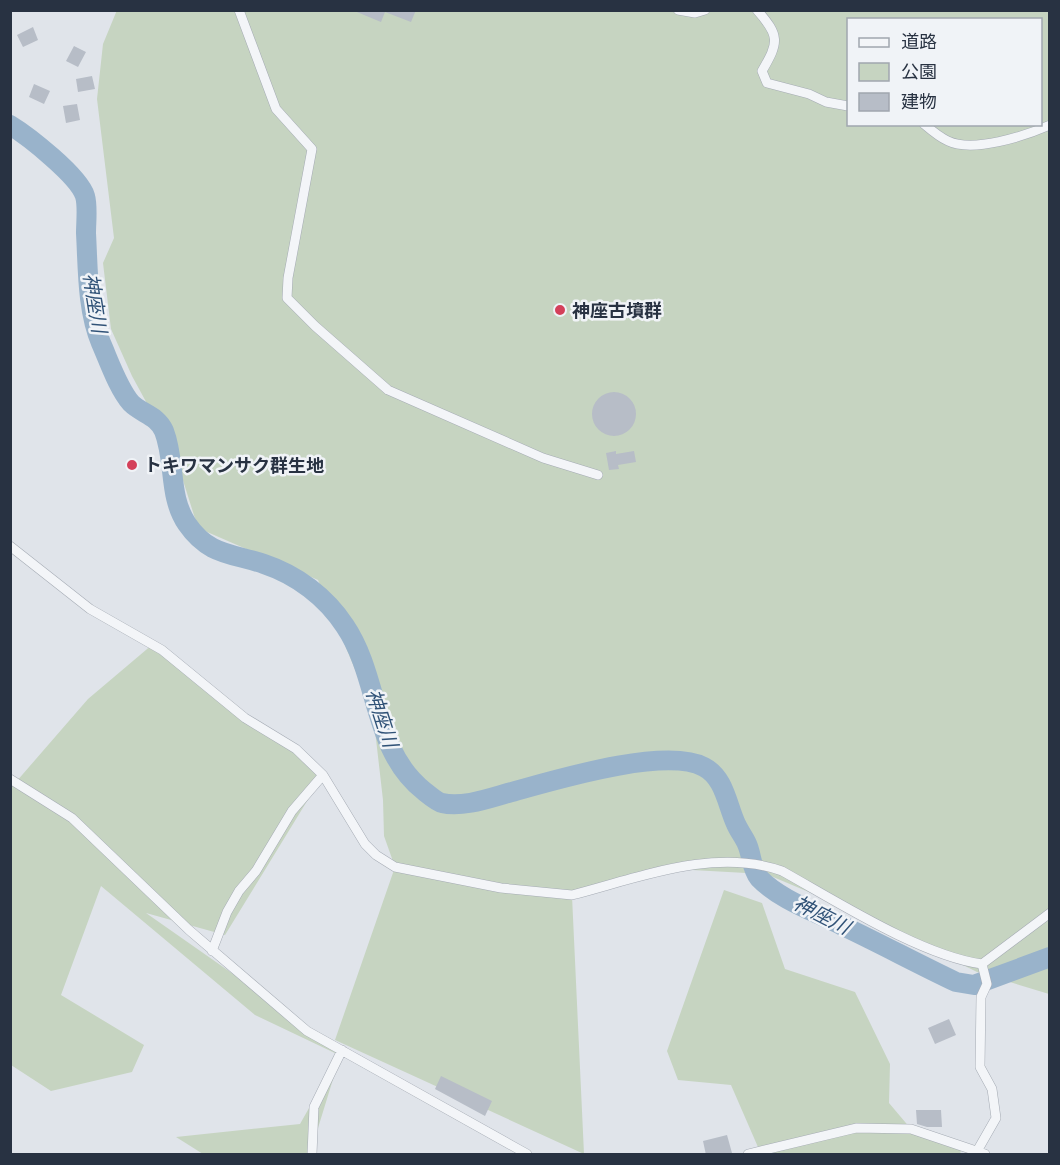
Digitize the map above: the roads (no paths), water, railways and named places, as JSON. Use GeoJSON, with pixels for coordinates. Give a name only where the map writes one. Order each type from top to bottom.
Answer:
{"type":"FeatureCollection","features":[{"type":"Feature","properties":{"kind":"street"},"geometry":{"type":"LineString","coordinates":[[239,10],[276,109],[312,149],[288,278],[287,298],[315,326],[388,390],[543,458],[598,475]]}},
{"type":"Feature","properties":{"kind":"street"},"geometry":{"type":"LineString","coordinates":[[678,10],[695,13],[705,10]]}},
{"type":"Feature","properties":{"kind":"street"},"geometry":{"type":"LineString","coordinates":[[757,10],[772,28],[776,38],[774,51],[762,71],[767,83],[809,94],[826,102],[847,106]]}},
{"type":"Feature","properties":{"kind":"street"},"geometry":{"type":"LineString","coordinates":[[927,126],[948,141],[965,145],[1009,140],[1050,125]]}},
{"type":"Feature","properties":{"kind":"street"},"geometry":{"type":"LineString","coordinates":[[10,546],[90,609],[162,650],[245,718],[296,749],[323,775],[365,844],[376,855],[395,867],[501,888],[561,896],[687,866],[726,862],[763,865],[782,872],[924,946],[960,960],[982,964],[1050,913]]}},
{"type":"Feature","properties":{"kind":"street"},"geometry":{"type":"LineString","coordinates":[[212,951],[227,912],[239,891],[256,871],[292,812],[323,775]]}},
{"type":"Feature","properties":{"kind":"street"},"geometry":{"type":"LineString","coordinates":[[10,779],[72,818],[212,951],[307,1031],[527,1155]]}},
{"type":"Feature","properties":{"kind":"street"},"geometry":{"type":"LineString","coordinates":[[748,1155],[856,1128],[911,1129],[980,1154],[996,1118],[992,1089],[980,1067],[981,997],[987,984],[982,964]]}},
{"type":"Feature","properties":{"kind":"street"},"geometry":{"type":"LineString","coordinates":[[312,1155],[314,1107],[342,1050]]}},
{"type":"Feature","properties":{"kind":"waterway","name":"神座川"},"geometry":{"type":"LineString","coordinates":[[10,125],[40,147],[63,168],[85,196],[89,289],[96,330],[126,397],[135,407],[157,421],[164,431],[177,502],[187,524],[195,534],[213,548],[288,574],[310,588],[329,606],[345,626],[356,646],[385,734],[395,755],[407,774],[435,800],[450,804],[467,803],[608,768],[636,763],[686,762],[704,767],[717,778],[747,844],[756,874],[768,886],[788,899],[956,982],[974,985],[1050,957]]}},
{"type":"Feature","properties":{"kind":"place","name":"神座古墳群"},"geometry":{"type":"Point","coordinates":[560,310]}},
{"type":"Feature","properties":{"kind":"place","name":"トキワマンサク群生地"},"geometry":{"type":"Point","coordinates":[132,465]}}]}
